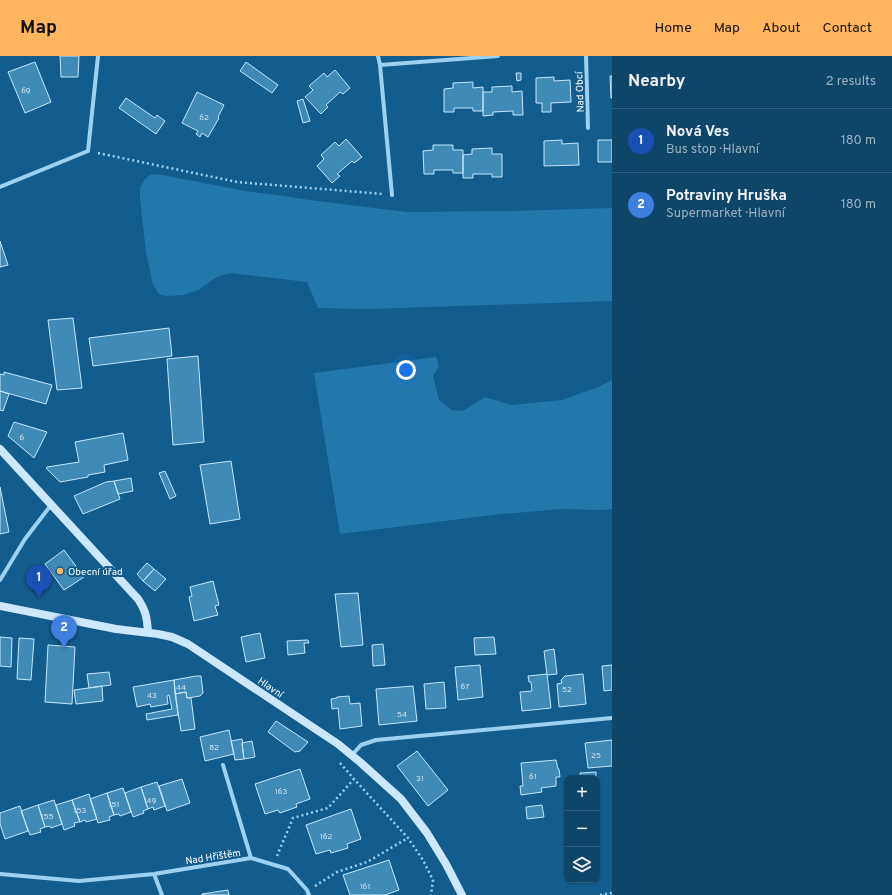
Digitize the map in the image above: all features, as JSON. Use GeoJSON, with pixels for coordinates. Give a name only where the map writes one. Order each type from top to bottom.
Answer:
{"type":"FeatureCollection","features":[{"type":"Feature","properties":{"kind":"street"},"geometry":{"type":"LineString","coordinates":[[0,187],[88,151],[98,56]]}},
{"type":"Feature","properties":{"kind":"street"},"geometry":{"type":"LineString","coordinates":[[378,56],[392,195]]}},
{"type":"Feature","properties":{"kind":"street"},"geometry":{"type":"LineString","coordinates":[[380,65],[498,56]]}},
{"type":"Feature","properties":{"kind":"street","name":"Nad Obcí"},"geometry":{"type":"LineString","coordinates":[[586,56],[588,128]]}},
{"type":"Feature","properties":{"kind":"street"},"geometry":{"type":"LineString","coordinates":[[0,449],[138,599],[147,618],[148,632]]}},
{"type":"Feature","properties":{"kind":"street"},"geometry":{"type":"LineString","coordinates":[[0,580],[25,539],[52,504]]}},
{"type":"Feature","properties":{"kind":"street","name":"Hlavní"},"geometry":{"type":"LineString","coordinates":[[0,606],[116,629],[148,632],[172,637],[188,644],[338,744],[401,799],[427,833],[446,864],[462,895]]}},
{"type":"Feature","properties":{"kind":"street"},"geometry":{"type":"LineString","coordinates":[[352,755],[361,746],[376,740],[612,718]]}},
{"type":"Feature","properties":{"kind":"street"},"geometry":{"type":"LineString","coordinates":[[223,765],[251,858]]}},
{"type":"Feature","properties":{"kind":"street","name":"Nad Hřištěm"},"geometry":{"type":"LineString","coordinates":[[0,874],[79,881],[154,874],[251,858],[288,870],[308,890],[310,895]]}},
{"type":"Feature","properties":{"kind":"street"},"geometry":{"type":"LineString","coordinates":[[154,874],[162,895]]}},
{"type":"Feature","properties":{"kind":"path"},"geometry":{"type":"LineString","coordinates":[[88,151],[237,182],[392,195]]}},
{"type":"Feature","properties":{"kind":"path"},"geometry":{"type":"LineString","coordinates":[[339,762],[408,838],[423,860],[433,880],[431,895]]}},
{"type":"Feature","properties":{"kind":"path"},"geometry":{"type":"LineString","coordinates":[[273,865],[293,818],[328,808],[354,779]]}},
{"type":"Feature","properties":{"kind":"path"},"geometry":{"type":"LineString","coordinates":[[308,890],[337,872],[367,862],[408,838]]}},
{"type":"Feature","properties":{"kind":"path"},"geometry":{"type":"LineString","coordinates":[[600,895],[612,893]]}},
{"type":"Feature","properties":{"kind":"shaded area"},"geometry":{"type":"Polygon","coordinates":[[[157,174],[251,192],[407,212],[612,208],[612,301],[369,309],[318,308],[307,282],[230,273],[217,277],[198,290],[184,295],[166,296],[159,294],[153,285],[146,252],[140,199],[140,187],[145,179],[150,175],[157,174]]]}},
{"type":"Feature","properties":{"kind":"shaded area"},"geometry":{"type":"Polygon","coordinates":[[[436,357],[439,366],[433,376],[439,400],[451,410],[463,411],[485,397],[511,405],[562,400],[598,387],[612,380],[612,509],[563,509],[501,514],[340,534],[314,373],[436,357]]]}},
{"type":"Feature","properties":{"kind":"building"},"geometry":{"type":"Polygon","coordinates":[[[60,56],[79,56],[78,77],[61,77],[60,56]]]}},
{"type":"Feature","properties":{"kind":"building"},"geometry":{"type":"Polygon","coordinates":[[[35,62],[51,102],[25,113],[8,72],[35,62]]]}},
{"type":"Feature","properties":{"kind":"building"},"geometry":{"type":"Polygon","coordinates":[[[246,62],[278,85],[272,93],[240,71],[246,62]]]}},
{"type":"Feature","properties":{"kind":"building"},"geometry":{"type":"Polygon","coordinates":[[[335,70],[350,88],[343,94],[340,92],[326,105],[328,107],[321,114],[305,97],[313,90],[309,86],[324,73],[327,77],[335,70]]]}},
{"type":"Feature","properties":{"kind":"building"},"geometry":{"type":"Polygon","coordinates":[[[516,73],[521,73],[521,80],[517,81],[516,73]]]}},
{"type":"Feature","properties":{"kind":"building"},"geometry":{"type":"Polygon","coordinates":[[[610,76],[612,76],[612,98],[611,98],[610,76]]]}},
{"type":"Feature","properties":{"kind":"building"},"geometry":{"type":"Polygon","coordinates":[[[554,77],[554,81],[570,80],[571,102],[551,103],[551,112],[542,112],[542,103],[536,103],[536,78],[554,77]]]}},
{"type":"Feature","properties":{"kind":"building"},"geometry":{"type":"Polygon","coordinates":[[[473,82],[473,88],[483,87],[483,111],[473,111],[473,108],[454,108],[454,112],[444,112],[444,89],[453,88],[453,83],[473,82]]]}},
{"type":"Feature","properties":{"kind":"building"},"geometry":{"type":"Polygon","coordinates":[[[512,86],[512,92],[522,91],[523,115],[513,115],[513,111],[493,112],[493,115],[483,116],[483,92],[492,92],[492,87],[512,86]]]}},
{"type":"Feature","properties":{"kind":"building"},"geometry":{"type":"Polygon","coordinates":[[[197,92],[224,105],[218,117],[219,118],[208,137],[202,133],[200,137],[196,134],[198,131],[182,123],[197,92]]]}},
{"type":"Feature","properties":{"kind":"building"},"geometry":{"type":"Polygon","coordinates":[[[126,98],[155,118],[157,115],[165,121],[156,134],[119,108],[126,98]]]}},
{"type":"Feature","properties":{"kind":"building"},"geometry":{"type":"Polygon","coordinates":[[[303,99],[310,121],[303,123],[297,101],[303,99]]]}},
{"type":"Feature","properties":{"kind":"building"},"geometry":{"type":"Polygon","coordinates":[[[346,139],[362,157],[354,163],[352,161],[337,174],[340,176],[332,183],[317,166],[324,159],[321,155],[335,142],[339,146],[346,139]]]}},
{"type":"Feature","properties":{"kind":"building"},"geometry":{"type":"Polygon","coordinates":[[[562,140],[562,144],[578,143],[579,165],[544,166],[544,141],[562,140]]]}},
{"type":"Feature","properties":{"kind":"building"},"geometry":{"type":"Polygon","coordinates":[[[598,140],[612,140],[612,162],[598,162],[598,140]]]}},
{"type":"Feature","properties":{"kind":"building"},"geometry":{"type":"Polygon","coordinates":[[[433,145],[453,145],[453,150],[463,150],[463,173],[453,173],[453,170],[434,170],[434,174],[424,174],[423,151],[433,150],[433,145]]]}},
{"type":"Feature","properties":{"kind":"building"},"geometry":{"type":"Polygon","coordinates":[[[492,148],[492,154],[502,154],[502,177],[492,177],[492,174],[473,174],[473,178],[463,178],[463,155],[472,154],[472,149],[492,148]]]}},
{"type":"Feature","properties":{"kind":"building"},"geometry":{"type":"Polygon","coordinates":[[[0,241],[8,265],[0,267],[0,241]]]}},
{"type":"Feature","properties":{"kind":"building"},"geometry":{"type":"Polygon","coordinates":[[[73,318],[82,388],[57,390],[48,320],[73,318]]]}},
{"type":"Feature","properties":{"kind":"building"},"geometry":{"type":"Polygon","coordinates":[[[169,328],[172,356],[93,366],[89,338],[169,328]]]}},
{"type":"Feature","properties":{"kind":"building"},"geometry":{"type":"Polygon","coordinates":[[[198,356],[204,442],[173,445],[167,359],[198,356]]]}},
{"type":"Feature","properties":{"kind":"building"},"geometry":{"type":"Polygon","coordinates":[[[4,372],[52,385],[46,404],[0,391],[0,374],[4,375],[4,372]]]}},
{"type":"Feature","properties":{"kind":"building"},"geometry":{"type":"Polygon","coordinates":[[[0,391],[9,394],[3,411],[0,410],[0,391]]]}},
{"type":"Feature","properties":{"kind":"building"},"geometry":{"type":"Polygon","coordinates":[[[14,422],[47,432],[34,458],[8,436],[14,422]]]}},
{"type":"Feature","properties":{"kind":"building"},"geometry":{"type":"Polygon","coordinates":[[[123,433],[128,460],[104,465],[105,472],[60,482],[46,468],[79,462],[75,442],[123,433]]]}},
{"type":"Feature","properties":{"kind":"building"},"geometry":{"type":"Polygon","coordinates":[[[231,461],[240,519],[210,524],[200,465],[231,461]]]}},
{"type":"Feature","properties":{"kind":"building"},"geometry":{"type":"Polygon","coordinates":[[[165,471],[176,496],[170,499],[159,473],[165,471]]]}},
{"type":"Feature","properties":{"kind":"building"},"geometry":{"type":"Polygon","coordinates":[[[131,478],[133,491],[118,494],[114,481],[131,478]]]}},
{"type":"Feature","properties":{"kind":"building"},"geometry":{"type":"Polygon","coordinates":[[[114,481],[120,499],[83,514],[74,496],[106,482],[114,481]]]}},
{"type":"Feature","properties":{"kind":"building"},"geometry":{"type":"Polygon","coordinates":[[[0,487],[9,532],[0,534],[0,487]]]}},
{"type":"Feature","properties":{"kind":"building"},"geometry":{"type":"Polygon","coordinates":[[[64,550],[84,577],[64,590],[45,564],[64,550]]]}},
{"type":"Feature","properties":{"kind":"building"},"geometry":{"type":"Polygon","coordinates":[[[147,563],[154,569],[143,581],[137,574],[147,563]]]}},
{"type":"Feature","properties":{"kind":"building"},"geometry":{"type":"Polygon","coordinates":[[[154,569],[166,579],[155,591],[143,581],[154,569]]]}},
{"type":"Feature","properties":{"kind":"building"},"geometry":{"type":"Polygon","coordinates":[[[213,581],[219,605],[215,606],[218,615],[194,621],[189,597],[192,596],[190,587],[213,581]]]}},
{"type":"Feature","properties":{"kind":"building"},"geometry":{"type":"Polygon","coordinates":[[[358,593],[363,645],[341,647],[335,594],[358,593]]]}},
{"type":"Feature","properties":{"kind":"building"},"geometry":{"type":"Polygon","coordinates":[[[260,633],[265,658],[246,662],[241,637],[260,633]]]}},
{"type":"Feature","properties":{"kind":"building"},"geometry":{"type":"Polygon","coordinates":[[[0,637],[12,638],[11,667],[0,666],[0,637]]]}},
{"type":"Feature","properties":{"kind":"building"},"geometry":{"type":"Polygon","coordinates":[[[494,637],[496,654],[475,655],[474,638],[494,637]]]}},
{"type":"Feature","properties":{"kind":"building"},"geometry":{"type":"Polygon","coordinates":[[[19,638],[34,639],[31,680],[17,679],[19,638]]]}},
{"type":"Feature","properties":{"kind":"building"},"geometry":{"type":"Polygon","coordinates":[[[308,640],[309,643],[304,643],[305,653],[288,655],[287,641],[308,640]]]}},
{"type":"Feature","properties":{"kind":"building"},"geometry":{"type":"Polygon","coordinates":[[[383,644],[385,665],[373,666],[372,645],[383,644]]]}},
{"type":"Feature","properties":{"kind":"building"},"geometry":{"type":"Polygon","coordinates":[[[48,645],[75,647],[72,704],[45,702],[48,645]]]}},
{"type":"Feature","properties":{"kind":"building"},"geometry":{"type":"Polygon","coordinates":[[[554,649],[557,674],[547,675],[544,651],[554,649]]]}},
{"type":"Feature","properties":{"kind":"building"},"geometry":{"type":"Polygon","coordinates":[[[480,665],[483,697],[458,700],[455,667],[480,665]]]}},
{"type":"Feature","properties":{"kind":"building"},"geometry":{"type":"Polygon","coordinates":[[[612,665],[612,690],[604,691],[602,666],[612,665]]]}},
{"type":"Feature","properties":{"kind":"building"},"geometry":{"type":"Polygon","coordinates":[[[109,672],[111,685],[89,688],[87,674],[109,672]]]}},
{"type":"Feature","properties":{"kind":"building"},"geometry":{"type":"Polygon","coordinates":[[[547,674],[551,708],[522,711],[520,692],[532,691],[531,682],[529,682],[528,676],[547,674]]]}},
{"type":"Feature","properties":{"kind":"building"},"geometry":{"type":"Polygon","coordinates":[[[583,674],[586,704],[559,707],[557,684],[562,683],[561,680],[565,676],[583,674]]]}},
{"type":"Feature","properties":{"kind":"building"},"geometry":{"type":"Polygon","coordinates":[[[201,676],[203,693],[200,696],[187,698],[186,692],[175,694],[174,680],[201,676]]]}},
{"type":"Feature","properties":{"kind":"building"},"geometry":{"type":"Polygon","coordinates":[[[174,680],[178,715],[147,720],[146,714],[172,709],[169,695],[167,696],[168,704],[151,707],[150,704],[137,707],[133,687],[174,680]]]}},
{"type":"Feature","properties":{"kind":"building"},"geometry":{"type":"Polygon","coordinates":[[[444,682],[446,708],[426,709],[424,684],[444,682]]]}},
{"type":"Feature","properties":{"kind":"building"},"geometry":{"type":"Polygon","coordinates":[[[102,686],[103,701],[76,704],[74,690],[102,686]]]}},
{"type":"Feature","properties":{"kind":"building"},"geometry":{"type":"Polygon","coordinates":[[[413,686],[417,721],[379,725],[376,689],[413,686]]]}},
{"type":"Feature","properties":{"kind":"building"},"geometry":{"type":"Polygon","coordinates":[[[186,692],[187,698],[191,698],[195,729],[181,731],[175,694],[186,692]]]}},
{"type":"Feature","properties":{"kind":"building"},"geometry":{"type":"Polygon","coordinates":[[[349,696],[350,704],[360,703],[362,726],[340,729],[338,708],[332,709],[331,699],[349,696]]]}},
{"type":"Feature","properties":{"kind":"building"},"geometry":{"type":"Polygon","coordinates":[[[276,721],[308,742],[300,751],[295,752],[268,732],[276,721]]]}},
{"type":"Feature","properties":{"kind":"building"},"geometry":{"type":"Polygon","coordinates":[[[229,730],[234,754],[205,761],[200,737],[229,730]]]}},
{"type":"Feature","properties":{"kind":"building"},"geometry":{"type":"Polygon","coordinates":[[[242,739],[244,759],[235,760],[231,741],[242,739]]]}},
{"type":"Feature","properties":{"kind":"building"},"geometry":{"type":"Polygon","coordinates":[[[612,740],[612,766],[588,768],[585,743],[612,740]]]}},
{"type":"Feature","properties":{"kind":"building"},"geometry":{"type":"Polygon","coordinates":[[[252,741],[255,757],[244,759],[242,743],[252,741]]]}},
{"type":"Feature","properties":{"kind":"building"},"geometry":{"type":"Polygon","coordinates":[[[417,751],[448,790],[428,806],[397,766],[417,751]]]}},
{"type":"Feature","properties":{"kind":"building"},"geometry":{"type":"Polygon","coordinates":[[[556,760],[560,777],[556,777],[556,786],[541,788],[542,792],[521,795],[520,786],[523,786],[521,763],[556,760]]]}},
{"type":"Feature","properties":{"kind":"building"},"geometry":{"type":"Polygon","coordinates":[[[300,769],[310,799],[296,804],[297,807],[280,813],[278,810],[265,814],[255,784],[300,769]]]}},
{"type":"Feature","properties":{"kind":"building"},"geometry":{"type":"Polygon","coordinates":[[[596,772],[596,775],[580,775],[580,773],[596,772]]]}},
{"type":"Feature","properties":{"kind":"building"},"geometry":{"type":"Polygon","coordinates":[[[182,779],[190,803],[167,811],[159,786],[182,779]]]}},
{"type":"Feature","properties":{"kind":"building"},"geometry":{"type":"Polygon","coordinates":[[[157,782],[165,806],[154,810],[153,807],[148,809],[141,787],[157,782]]]}},
{"type":"Feature","properties":{"kind":"building"},"geometry":{"type":"Polygon","coordinates":[[[141,787],[148,809],[143,811],[144,813],[133,817],[125,793],[141,787]]]}},
{"type":"Feature","properties":{"kind":"building"},"geometry":{"type":"Polygon","coordinates":[[[123,788],[131,812],[120,816],[119,814],[114,815],[107,793],[123,788]]]}},
{"type":"Feature","properties":{"kind":"building"},"geometry":{"type":"Polygon","coordinates":[[[107,793],[114,815],[109,817],[110,820],[98,823],[90,799],[107,793]]]}},
{"type":"Feature","properties":{"kind":"building"},"geometry":{"type":"Polygon","coordinates":[[[89,794],[97,819],[80,822],[72,800],[89,794]]]}},
{"type":"Feature","properties":{"kind":"building"},"geometry":{"type":"Polygon","coordinates":[[[54,800],[62,824],[51,828],[50,826],[45,827],[38,805],[54,800]]]}},
{"type":"Feature","properties":{"kind":"building"},"geometry":{"type":"Polygon","coordinates":[[[72,800],[80,822],[74,823],[75,826],[64,830],[56,805],[72,800]]]}},
{"type":"Feature","properties":{"kind":"building"},"geometry":{"type":"Polygon","coordinates":[[[38,805],[45,827],[40,829],[41,832],[30,835],[21,811],[38,805]]]}},
{"type":"Feature","properties":{"kind":"building"},"geometry":{"type":"Polygon","coordinates":[[[542,805],[544,817],[527,819],[526,807],[542,805]]]}},
{"type":"Feature","properties":{"kind":"building"},"geometry":{"type":"Polygon","coordinates":[[[20,806],[28,831],[5,839],[0,824],[0,813],[20,806]]]}},
{"type":"Feature","properties":{"kind":"building"},"geometry":{"type":"Polygon","coordinates":[[[351,809],[361,839],[347,844],[348,848],[331,853],[330,850],[316,854],[306,825],[351,809]]]}},
{"type":"Feature","properties":{"kind":"building"},"geometry":{"type":"Polygon","coordinates":[[[389,860],[399,890],[385,895],[350,895],[343,875],[389,860]]]}},
{"type":"Feature","properties":{"kind":"building"},"geometry":{"type":"Polygon","coordinates":[[[228,890],[229,895],[202,895],[202,894],[228,890]]]}},
{"type":"Feature","properties":{"kind":"place","name":"Obecní úřad"},"geometry":{"type":"Point","coordinates":[60,571]}},
{"type":"Feature","properties":{"kind":"place","name":"Nová Ves"},"geometry":{"type":"Point","coordinates":[39,598]}},
{"type":"Feature","properties":{"kind":"place","name":"Potraviny Hruška"},"geometry":{"type":"Point","coordinates":[64,648]}}]}
